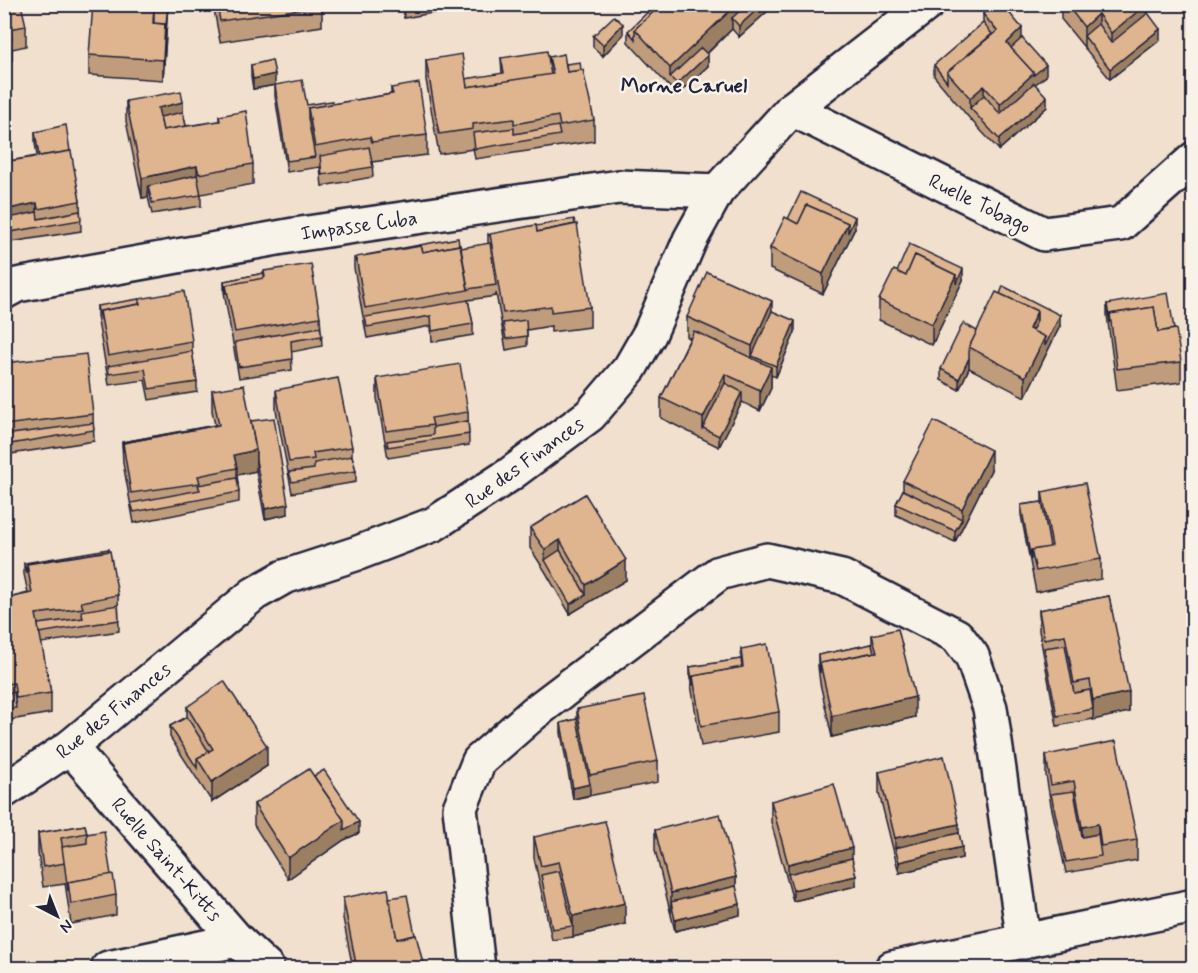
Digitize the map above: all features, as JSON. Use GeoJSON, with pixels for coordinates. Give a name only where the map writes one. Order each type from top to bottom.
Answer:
{"type":"FeatureCollection","features":[{"type":"Feature","properties":{"kind":"street","name":"Rue des Finances"},"geometry":{"type":"LineString","coordinates":[[4,791],[70,747],[254,594],[284,577],[358,553],[434,524],[509,475],[590,415],[630,368],[650,333],[690,240],[717,191],[792,109],[927,4]]}},
{"type":"Feature","properties":{"kind":"street","name":"Ruelle Tobago"},"geometry":{"type":"LineString","coordinates":[[792,109],[1044,234],[1121,224],[1194,159]]}},
{"type":"Feature","properties":{"kind":"street","name":"Impasse Cuba"},"geometry":{"type":"LineString","coordinates":[[4,292],[17,285],[294,235],[607,188],[717,191]]}},
{"type":"Feature","properties":{"kind":"street"},"geometry":{"type":"LineString","coordinates":[[478,969],[460,808],[480,761],[534,713],[719,573],[767,560],[842,577],[957,636],[972,656],[990,708],[1024,942]]}},
{"type":"Feature","properties":{"kind":"street","name":"Ruelle Saint-Kitts"},"geometry":{"type":"LineString","coordinates":[[70,747],[237,940],[267,969]]}},
{"type":"Feature","properties":{"kind":"street"},"geometry":{"type":"LineString","coordinates":[[892,969],[941,963],[1024,942],[1194,906]]}},
{"type":"Feature","properties":{"kind":"street"},"geometry":{"type":"LineString","coordinates":[[108,969],[237,940]]}},
{"type":"Feature","properties":{"kind":"building"},"geometry":{"type":"Polygon","coordinates":[[[4,4],[21,4],[26,26],[9,29],[12,39],[4,41],[4,4]]]}},
{"type":"Feature","properties":{"kind":"building"},"geometry":{"type":"Polygon","coordinates":[[[93,4],[154,4],[153,23],[165,24],[163,60],[89,55],[93,4]]]}},
{"type":"Feature","properties":{"kind":"building"},"geometry":{"type":"Polygon","coordinates":[[[154,4],[168,4],[165,34],[165,24],[154,23],[154,4]]]}},
{"type":"Feature","properties":{"kind":"building"},"geometry":{"type":"Polygon","coordinates":[[[217,4],[322,4],[322,6],[220,21],[217,4]]]}},
{"type":"Feature","properties":{"kind":"building"},"geometry":{"type":"Polygon","coordinates":[[[404,4],[423,4],[404,8],[404,4]]]}},
{"type":"Feature","properties":{"kind":"building"},"geometry":{"type":"Polygon","coordinates":[[[656,4],[662,4],[635,29],[635,39],[628,31],[656,4]]]}},
{"type":"Feature","properties":{"kind":"building"},"geometry":{"type":"Polygon","coordinates":[[[662,4],[737,4],[670,68],[635,29],[662,4]]]}},
{"type":"Feature","properties":{"kind":"building"},"geometry":{"type":"Polygon","coordinates":[[[747,4],[763,4],[739,26],[732,18],[747,4]]]}},
{"type":"Feature","properties":{"kind":"building"},"geometry":{"type":"Polygon","coordinates":[[[994,4],[1002,4],[1022,28],[1007,43],[1034,73],[1000,104],[984,86],[970,98],[947,72],[997,31],[983,14],[994,4]]]}},
{"type":"Feature","properties":{"kind":"building"},"geometry":{"type":"Polygon","coordinates":[[[1066,4],[1147,4],[1111,33],[1098,14],[1084,27],[1066,4]]]}},
{"type":"Feature","properties":{"kind":"building"},"geometry":{"type":"Polygon","coordinates":[[[1148,13],[1160,29],[1110,69],[1084,36],[1098,24],[1111,43],[1148,13]]]}},
{"type":"Feature","properties":{"kind":"building"},"geometry":{"type":"Polygon","coordinates":[[[614,16],[623,24],[603,45],[593,36],[614,16]]]}},
{"type":"Feature","properties":{"kind":"building"},"geometry":{"type":"Polygon","coordinates":[[[983,23],[992,34],[947,72],[947,82],[934,65],[983,23]]]}},
{"type":"Feature","properties":{"kind":"building"},"geometry":{"type":"Polygon","coordinates":[[[1022,38],[1046,65],[1034,75],[1011,48],[1022,38]]]}},
{"type":"Feature","properties":{"kind":"building"},"geometry":{"type":"Polygon","coordinates":[[[701,48],[708,55],[677,84],[670,77],[701,48]]]}},
{"type":"Feature","properties":{"kind":"building"},"geometry":{"type":"Polygon","coordinates":[[[547,51],[551,75],[467,87],[465,79],[504,73],[501,58],[547,51]]]}},
{"type":"Feature","properties":{"kind":"building"},"geometry":{"type":"Polygon","coordinates":[[[462,54],[467,87],[553,74],[549,57],[564,54],[567,72],[583,70],[594,120],[560,126],[558,116],[514,124],[514,119],[473,124],[473,129],[439,134],[426,60],[462,54]]]}},
{"type":"Feature","properties":{"kind":"building"},"geometry":{"type":"Polygon","coordinates":[[[272,60],[275,74],[253,79],[251,65],[272,60]]]}},
{"type":"Feature","properties":{"kind":"building"},"geometry":{"type":"Polygon","coordinates":[[[580,62],[581,70],[567,72],[566,64],[580,62]]]}},
{"type":"Feature","properties":{"kind":"building"},"geometry":{"type":"Polygon","coordinates":[[[302,80],[307,105],[332,101],[332,104],[308,108],[315,157],[287,161],[275,85],[302,80]]]}},
{"type":"Feature","properties":{"kind":"building"},"geometry":{"type":"Polygon","coordinates":[[[419,83],[427,135],[372,142],[370,137],[315,147],[308,108],[393,94],[391,88],[419,83]]]}},
{"type":"Feature","properties":{"kind":"building"},"geometry":{"type":"Polygon","coordinates":[[[1034,83],[1047,97],[999,139],[970,108],[984,95],[1000,114],[1034,83]]]}},
{"type":"Feature","properties":{"kind":"building"},"geometry":{"type":"Polygon","coordinates":[[[181,91],[183,102],[158,108],[163,130],[220,121],[219,116],[246,111],[253,164],[199,174],[197,166],[142,178],[126,101],[181,91]]]}},
{"type":"Feature","properties":{"kind":"building"},"geometry":{"type":"Polygon","coordinates":[[[183,112],[186,126],[163,130],[160,117],[183,112]]]}},
{"type":"Feature","properties":{"kind":"building"},"geometry":{"type":"Polygon","coordinates":[[[66,125],[70,151],[39,156],[35,132],[66,125]]]}},
{"type":"Feature","properties":{"kind":"building"},"geometry":{"type":"Polygon","coordinates":[[[558,126],[560,135],[475,149],[473,133],[514,128],[514,134],[558,126]]]}},
{"type":"Feature","properties":{"kind":"building"},"geometry":{"type":"Polygon","coordinates":[[[369,147],[373,167],[322,175],[320,156],[369,147]]]}},
{"type":"Feature","properties":{"kind":"building"},"geometry":{"type":"Polygon","coordinates":[[[71,151],[80,201],[38,209],[37,203],[4,210],[4,162],[71,151]]]}},
{"type":"Feature","properties":{"kind":"building"},"geometry":{"type":"Polygon","coordinates":[[[197,175],[201,195],[152,203],[148,186],[197,175]]]}},
{"type":"Feature","properties":{"kind":"building"},"geometry":{"type":"Polygon","coordinates":[[[801,192],[855,217],[848,233],[848,223],[807,205],[798,224],[788,219],[801,192]]]}},
{"type":"Feature","properties":{"kind":"building"},"geometry":{"type":"Polygon","coordinates":[[[807,205],[848,223],[823,274],[770,248],[785,217],[798,224],[807,205]]]}},
{"type":"Feature","properties":{"kind":"building"},"geometry":{"type":"Polygon","coordinates":[[[80,211],[81,220],[4,233],[4,219],[37,212],[38,219],[80,211]]]}},
{"type":"Feature","properties":{"kind":"building"},"geometry":{"type":"Polygon","coordinates":[[[574,219],[575,224],[537,232],[536,226],[574,219]]]}},
{"type":"Feature","properties":{"kind":"building"},"geometry":{"type":"Polygon","coordinates":[[[577,224],[590,307],[551,312],[551,306],[503,313],[490,234],[536,225],[537,232],[577,224]]]}},
{"type":"Feature","properties":{"kind":"building"},"geometry":{"type":"Polygon","coordinates":[[[458,238],[459,245],[423,252],[421,246],[366,255],[458,238]]]}},
{"type":"Feature","properties":{"kind":"building"},"geometry":{"type":"Polygon","coordinates":[[[490,243],[496,285],[468,289],[461,248],[490,243]]]}},
{"type":"Feature","properties":{"kind":"building"},"geometry":{"type":"Polygon","coordinates":[[[909,244],[963,269],[956,284],[956,275],[915,255],[906,276],[897,272],[909,244]]]}},
{"type":"Feature","properties":{"kind":"building"},"geometry":{"type":"Polygon","coordinates":[[[460,245],[468,290],[365,308],[356,257],[421,246],[423,252],[460,245]]]}},
{"type":"Feature","properties":{"kind":"building"},"geometry":{"type":"Polygon","coordinates":[[[915,255],[956,275],[932,324],[879,300],[894,270],[906,276],[915,255]]]}},
{"type":"Feature","properties":{"kind":"building"},"geometry":{"type":"Polygon","coordinates":[[[311,264],[320,317],[235,332],[226,285],[265,277],[264,271],[311,264]]]}},
{"type":"Feature","properties":{"kind":"building"},"geometry":{"type":"Polygon","coordinates":[[[707,272],[772,301],[752,346],[687,317],[707,272]]]}},
{"type":"Feature","properties":{"kind":"building"},"geometry":{"type":"Polygon","coordinates":[[[264,273],[264,278],[226,285],[226,294],[224,281],[264,273]]]}},
{"type":"Feature","properties":{"kind":"building"},"geometry":{"type":"Polygon","coordinates":[[[1003,286],[1060,315],[1045,346],[1045,337],[1032,331],[1037,321],[1037,311],[1000,294],[1003,286]]]}},
{"type":"Feature","properties":{"kind":"building"},"geometry":{"type":"Polygon","coordinates":[[[184,291],[192,341],[108,356],[100,311],[140,304],[139,299],[184,291]]]}},
{"type":"Feature","properties":{"kind":"building"},"geometry":{"type":"Polygon","coordinates":[[[996,292],[1037,311],[1029,329],[1045,337],[1025,377],[969,347],[996,292]]]}},
{"type":"Feature","properties":{"kind":"building"},"geometry":{"type":"Polygon","coordinates":[[[1168,293],[1174,329],[1158,332],[1154,307],[1110,314],[1110,323],[1107,304],[1168,293]]]}},
{"type":"Feature","properties":{"kind":"building"},"geometry":{"type":"Polygon","coordinates":[[[139,299],[139,304],[100,311],[100,320],[97,306],[139,299]]]}},
{"type":"Feature","properties":{"kind":"building"},"geometry":{"type":"Polygon","coordinates":[[[468,300],[473,324],[432,331],[431,316],[367,327],[365,317],[468,300]]]}},
{"type":"Feature","properties":{"kind":"building"},"geometry":{"type":"Polygon","coordinates":[[[1154,307],[1158,332],[1176,329],[1181,362],[1117,369],[1110,314],[1154,307]]]}},
{"type":"Feature","properties":{"kind":"building"},"geometry":{"type":"Polygon","coordinates":[[[772,311],[795,321],[776,366],[752,356],[772,311]]]}},
{"type":"Feature","properties":{"kind":"building"},"geometry":{"type":"Polygon","coordinates":[[[526,320],[527,336],[506,339],[503,323],[526,320]]]}},
{"type":"Feature","properties":{"kind":"building"},"geometry":{"type":"Polygon","coordinates":[[[963,323],[977,331],[969,347],[969,358],[959,379],[941,369],[963,323]]]}},
{"type":"Feature","properties":{"kind":"building"},"geometry":{"type":"Polygon","coordinates":[[[320,327],[322,336],[291,341],[292,359],[239,367],[235,342],[320,327]]]}},
{"type":"Feature","properties":{"kind":"building"},"geometry":{"type":"Polygon","coordinates":[[[694,331],[771,367],[760,390],[725,374],[703,418],[661,398],[694,331]]]}},
{"type":"Feature","properties":{"kind":"building"},"geometry":{"type":"Polygon","coordinates":[[[192,351],[197,382],[149,389],[145,369],[109,374],[108,366],[192,351]]]}},
{"type":"Feature","properties":{"kind":"building"},"geometry":{"type":"Polygon","coordinates":[[[86,354],[93,414],[4,425],[4,363],[86,354]]]}},
{"type":"Feature","properties":{"kind":"building"},"geometry":{"type":"Polygon","coordinates":[[[460,364],[468,412],[431,418],[433,425],[386,431],[377,378],[460,364]]]}},
{"type":"Feature","properties":{"kind":"building"},"geometry":{"type":"Polygon","coordinates":[[[338,378],[352,447],[313,453],[314,459],[289,462],[276,390],[338,378]]]}},
{"type":"Feature","properties":{"kind":"building"},"geometry":{"type":"Polygon","coordinates":[[[725,383],[742,392],[719,436],[703,428],[725,383]]]}},
{"type":"Feature","properties":{"kind":"building"},"geometry":{"type":"Polygon","coordinates":[[[244,385],[256,450],[234,455],[237,468],[198,476],[200,483],[131,493],[123,443],[219,425],[212,390],[244,385]]]}},
{"type":"Feature","properties":{"kind":"building"},"geometry":{"type":"Polygon","coordinates":[[[274,418],[288,504],[265,509],[251,421],[274,418]]]}},
{"type":"Feature","properties":{"kind":"building"},"geometry":{"type":"Polygon","coordinates":[[[468,421],[469,434],[388,447],[387,441],[433,435],[433,427],[468,421]]]}},
{"type":"Feature","properties":{"kind":"building"},"geometry":{"type":"Polygon","coordinates":[[[934,421],[991,450],[962,509],[903,481],[934,421]]]}},
{"type":"Feature","properties":{"kind":"building"},"geometry":{"type":"Polygon","coordinates":[[[93,423],[94,430],[4,445],[4,435],[93,423]]]}},
{"type":"Feature","properties":{"kind":"building"},"geometry":{"type":"Polygon","coordinates":[[[217,425],[123,443],[123,452],[122,442],[217,425]]]}},
{"type":"Feature","properties":{"kind":"building"},"geometry":{"type":"Polygon","coordinates":[[[352,456],[356,471],[292,482],[289,472],[314,469],[314,463],[352,456]]]}},
{"type":"Feature","properties":{"kind":"building"},"geometry":{"type":"Polygon","coordinates":[[[237,478],[239,492],[134,512],[131,503],[200,490],[198,485],[237,478]]]}},
{"type":"Feature","properties":{"kind":"building"},"geometry":{"type":"Polygon","coordinates":[[[1085,483],[1101,559],[1036,571],[1031,550],[1052,546],[1042,492],[1085,483]]]}},
{"type":"Feature","properties":{"kind":"building"},"geometry":{"type":"Polygon","coordinates":[[[903,490],[962,519],[955,531],[896,504],[903,490]]]}},
{"type":"Feature","properties":{"kind":"building"},"geometry":{"type":"Polygon","coordinates":[[[585,494],[626,560],[586,585],[560,540],[545,550],[530,528],[585,494]]]}},
{"type":"Feature","properties":{"kind":"building"},"geometry":{"type":"Polygon","coordinates":[[[1042,502],[1050,547],[1031,550],[1031,560],[1021,505],[1042,502]]]}},
{"type":"Feature","properties":{"kind":"building"},"geometry":{"type":"Polygon","coordinates":[[[109,549],[109,551],[27,564],[27,574],[24,563],[109,549]]]}},
{"type":"Feature","properties":{"kind":"building"},"geometry":{"type":"Polygon","coordinates":[[[560,550],[586,595],[570,604],[545,560],[560,550]]]}},
{"type":"Feature","properties":{"kind":"building"},"geometry":{"type":"Polygon","coordinates":[[[110,551],[118,595],[81,602],[83,608],[36,614],[51,693],[16,698],[14,683],[4,684],[4,637],[6,637],[4,599],[32,593],[27,564],[110,551]]]}},
{"type":"Feature","properties":{"kind":"building"},"geometry":{"type":"Polygon","coordinates":[[[1109,596],[1129,692],[1093,700],[1090,680],[1074,683],[1065,635],[1044,639],[1039,610],[1109,596]]]}},
{"type":"Feature","properties":{"kind":"building"},"geometry":{"type":"Polygon","coordinates":[[[118,605],[119,620],[39,633],[38,624],[83,618],[81,611],[118,605]]]}},
{"type":"Feature","properties":{"kind":"building"},"geometry":{"type":"Polygon","coordinates":[[[898,629],[915,697],[832,716],[820,663],[877,652],[872,635],[898,629]]]}},
{"type":"Feature","properties":{"kind":"building"},"geometry":{"type":"Polygon","coordinates":[[[767,644],[779,712],[701,726],[693,676],[743,667],[741,649],[767,644]]]}},
{"type":"Feature","properties":{"kind":"building"},"geometry":{"type":"Polygon","coordinates":[[[872,644],[874,652],[820,663],[820,673],[818,655],[872,644]]]}},
{"type":"Feature","properties":{"kind":"building"},"geometry":{"type":"Polygon","coordinates":[[[1065,645],[1074,693],[1090,690],[1093,709],[1057,716],[1044,648],[1065,645]]]}},
{"type":"Feature","properties":{"kind":"building"},"geometry":{"type":"Polygon","coordinates":[[[741,659],[742,667],[693,676],[693,686],[690,667],[741,659]]]}},
{"type":"Feature","properties":{"kind":"building"},"geometry":{"type":"Polygon","coordinates":[[[224,681],[267,746],[212,782],[197,758],[213,749],[187,707],[224,681]]]}},
{"type":"Feature","properties":{"kind":"building"},"geometry":{"type":"Polygon","coordinates":[[[14,692],[16,708],[4,710],[4,694],[14,692]]]}},
{"type":"Feature","properties":{"kind":"building"},"geometry":{"type":"Polygon","coordinates":[[[644,696],[658,761],[590,775],[577,709],[644,696]]]}},
{"type":"Feature","properties":{"kind":"building"},"geometry":{"type":"Polygon","coordinates":[[[187,717],[209,752],[197,758],[197,768],[170,726],[187,717]]]}},
{"type":"Feature","properties":{"kind":"building"},"geometry":{"type":"Polygon","coordinates":[[[577,719],[590,784],[573,788],[561,723],[577,719]]]}},
{"type":"Feature","properties":{"kind":"building"},"geometry":{"type":"Polygon","coordinates":[[[1116,741],[1137,840],[1101,846],[1098,824],[1082,827],[1074,781],[1051,785],[1046,755],[1116,741]]]}},
{"type":"Feature","properties":{"kind":"building"},"geometry":{"type":"Polygon","coordinates":[[[944,756],[959,824],[895,838],[879,772],[944,756]]]}},
{"type":"Feature","properties":{"kind":"building"},"geometry":{"type":"Polygon","coordinates":[[[309,769],[344,820],[288,858],[254,804],[309,769]]]}},
{"type":"Feature","properties":{"kind":"building"},"geometry":{"type":"Polygon","coordinates":[[[324,770],[359,822],[344,830],[344,820],[314,776],[324,770]]]}},
{"type":"Feature","properties":{"kind":"building"},"geometry":{"type":"Polygon","coordinates":[[[834,784],[852,848],[788,864],[771,801],[834,784]]]}},
{"type":"Feature","properties":{"kind":"building"},"geometry":{"type":"Polygon","coordinates":[[[1074,791],[1082,837],[1098,834],[1101,856],[1066,862],[1051,794],[1074,791]]]}},
{"type":"Feature","properties":{"kind":"building"},"geometry":{"type":"Polygon","coordinates":[[[720,814],[736,877],[671,893],[655,830],[720,814]]]}},
{"type":"Feature","properties":{"kind":"building"},"geometry":{"type":"Polygon","coordinates":[[[605,821],[625,903],[573,916],[559,862],[541,866],[534,837],[605,821]]]}},
{"type":"Feature","properties":{"kind":"building"},"geometry":{"type":"Polygon","coordinates":[[[85,825],[87,833],[61,838],[65,863],[43,867],[38,833],[85,825]]]}},
{"type":"Feature","properties":{"kind":"building"},"geometry":{"type":"Polygon","coordinates":[[[104,831],[111,875],[68,882],[68,891],[62,847],[87,843],[87,834],[104,831]]]}},
{"type":"Feature","properties":{"kind":"building"},"geometry":{"type":"Polygon","coordinates":[[[959,833],[962,847],[899,862],[895,848],[959,833]]]}},
{"type":"Feature","properties":{"kind":"building"},"geometry":{"type":"Polygon","coordinates":[[[852,858],[856,876],[793,890],[788,874],[852,858]]]}},
{"type":"Feature","properties":{"kind":"building"},"geometry":{"type":"Polygon","coordinates":[[[559,871],[573,926],[552,929],[541,875],[559,871]]]}},
{"type":"Feature","properties":{"kind":"building"},"geometry":{"type":"Polygon","coordinates":[[[113,874],[116,895],[71,904],[68,882],[113,874]]]}},
{"type":"Feature","properties":{"kind":"building"},"geometry":{"type":"Polygon","coordinates":[[[736,886],[740,904],[675,920],[671,902],[736,886]]]}},
{"type":"Feature","properties":{"kind":"building"},"geometry":{"type":"Polygon","coordinates":[[[388,889],[397,939],[416,935],[423,963],[399,969],[357,969],[343,898],[388,889]]]}},
{"type":"Feature","properties":{"kind":"building"},"geometry":{"type":"Polygon","coordinates":[[[407,895],[415,935],[397,939],[389,898],[407,895]]]}},
{"type":"Feature","properties":{"kind":"district","name":"Morne Caruel"},"geometry":{"type":"Point","coordinates":[684,85]}}]}
